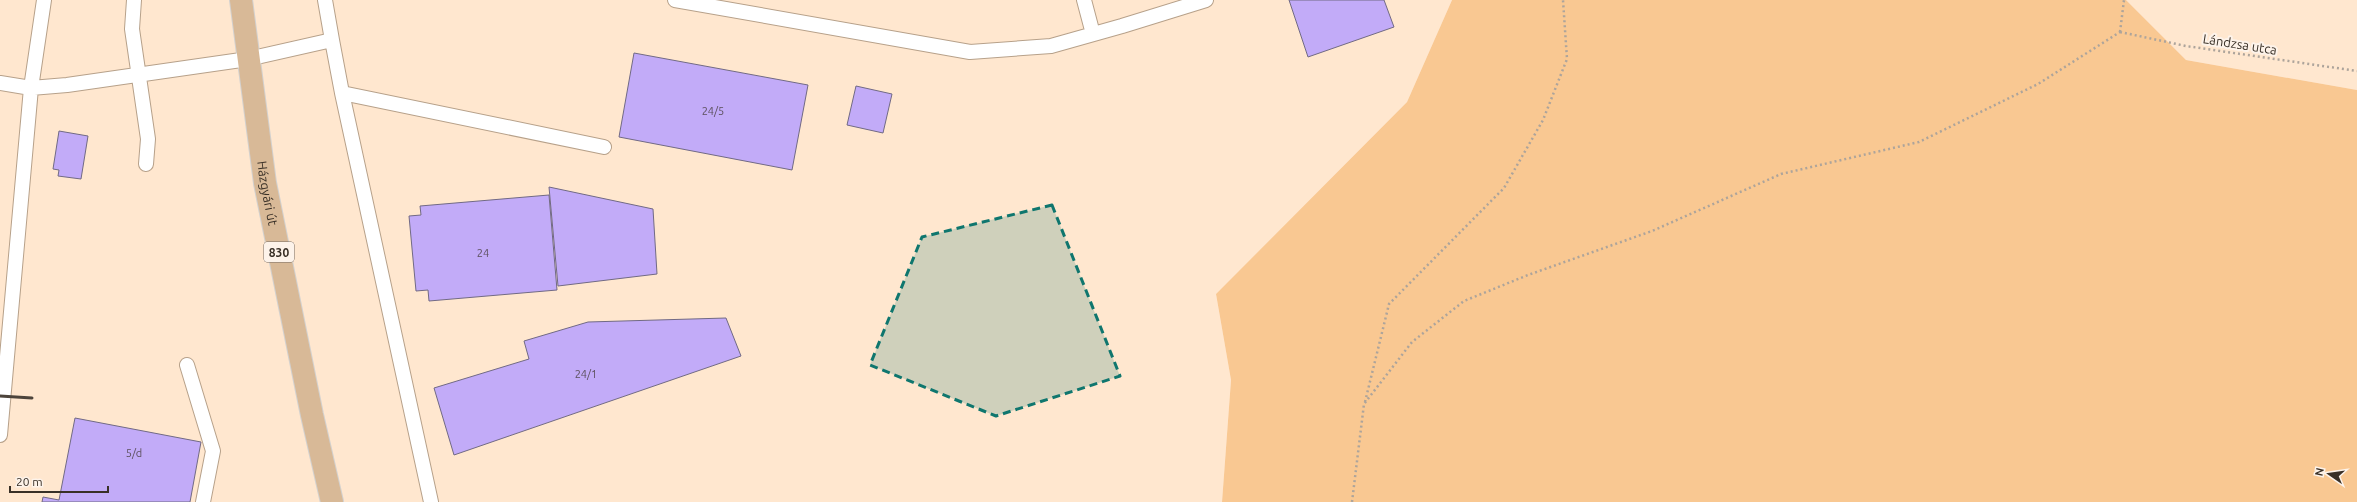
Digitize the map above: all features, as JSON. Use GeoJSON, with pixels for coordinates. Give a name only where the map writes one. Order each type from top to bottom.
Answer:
{"type":"FeatureCollection","features":[{"type":"Feature","properties":{"kind":"main road","name":"Házgyári út"},"geometry":{"type":"LineString","coordinates":[[241,0],[265,183],[312,415],[332,502]]}},
{"type":"Feature","properties":{"kind":"lane"},"geometry":{"type":"LineString","coordinates":[[0,435],[31,88],[44,0]]}},
{"type":"Feature","properties":{"kind":"lane"},"geometry":{"type":"LineString","coordinates":[[134,0],[132,29],[148,139],[146,164]]}},
{"type":"Feature","properties":{"kind":"lane"},"geometry":{"type":"LineString","coordinates":[[325,0],[342,93],[431,502]]}},
{"type":"Feature","properties":{"kind":"lane"},"geometry":{"type":"LineString","coordinates":[[675,0],[970,52],[1051,46],[1206,0]]}},
{"type":"Feature","properties":{"kind":"lane"},"geometry":{"type":"LineString","coordinates":[[1084,0],[1094,34]]}},
{"type":"Feature","properties":{"kind":"lane"},"geometry":{"type":"LineString","coordinates":[[0,84],[31,88],[139,74],[248,59],[332,40]]}},
{"type":"Feature","properties":{"kind":"lane"},"geometry":{"type":"LineString","coordinates":[[342,93],[604,147]]}},
{"type":"Feature","properties":{"kind":"lane"},"geometry":{"type":"LineString","coordinates":[[187,365],[213,451],[203,502]]}},
{"type":"Feature","properties":{"kind":"path"},"geometry":{"type":"LineString","coordinates":[[1352,502],[1364,404],[1389,304],[1504,188],[1543,120],[1567,59],[1563,0]]}},
{"type":"Feature","properties":{"kind":"path"},"geometry":{"type":"LineString","coordinates":[[1364,404],[1412,342],[1464,301],[1528,275],[1652,231],[1781,174],[1919,142],[2038,84],[2120,32],[2124,0]]}},
{"type":"Feature","properties":{"kind":"path","name":"Lándzsa utca"},"geometry":{"type":"LineString","coordinates":[[2120,32],[2186,46],[2357,71]]}},
{"type":"Feature","properties":{"kind":"highlighted area"},"geometry":{"type":"Polygon","coordinates":[[[1052,205],[1120,376],[996,416],[870,365],[922,237],[1052,205]]]}},
{"type":"Feature","properties":{"kind":"shaded area"},"geometry":{"type":"Polygon","coordinates":[[[0,0],[1452,0],[1407,102],[1216,294],[1231,380],[1222,502],[0,502],[0,0]]]}},
{"type":"Feature","properties":{"kind":"shaded area"},"geometry":{"type":"Polygon","coordinates":[[[1452,0],[2126,0],[2186,60],[2357,90],[2357,502],[1222,502],[1231,380],[1216,294],[1407,102],[1452,0]]]}},
{"type":"Feature","properties":{"kind":"shaded area"},"geometry":{"type":"Polygon","coordinates":[[[2126,0],[2357,0],[2357,90],[2186,60],[2126,0]]]}},
{"type":"Feature","properties":{"kind":"building"},"geometry":{"type":"Polygon","coordinates":[[[1289,0],[1384,0],[1394,27],[1308,57],[1289,0]]]}},
{"type":"Feature","properties":{"kind":"building"},"geometry":{"type":"Polygon","coordinates":[[[634,53],[808,85],[792,170],[619,137],[634,53]]]}},
{"type":"Feature","properties":{"kind":"building"},"geometry":{"type":"Polygon","coordinates":[[[856,86],[892,94],[883,133],[847,125],[856,86]]]}},
{"type":"Feature","properties":{"kind":"building"},"geometry":{"type":"Polygon","coordinates":[[[59,131],[88,136],[81,179],[58,176],[59,170],[53,169],[59,131]]]}},
{"type":"Feature","properties":{"kind":"building"},"geometry":{"type":"Polygon","coordinates":[[[549,187],[653,209],[657,274],[558,286],[549,187]]]}},
{"type":"Feature","properties":{"kind":"building"},"geometry":{"type":"Polygon","coordinates":[[[549,195],[557,290],[429,301],[428,290],[416,291],[409,216],[421,215],[420,206],[549,195]]]}},
{"type":"Feature","properties":{"kind":"building"},"geometry":{"type":"Polygon","coordinates":[[[726,318],[741,356],[454,455],[434,388],[529,359],[524,341],[588,322],[726,318]]]}},
{"type":"Feature","properties":{"kind":"building"},"geometry":{"type":"Polygon","coordinates":[[[75,418],[201,442],[190,502],[42,502],[43,497],[59,500],[75,418]]]}},
{"type":"Feature","properties":{"kind":"railway"},"geometry":{"type":"LineString","coordinates":[[0,396],[32,398]]}}]}
